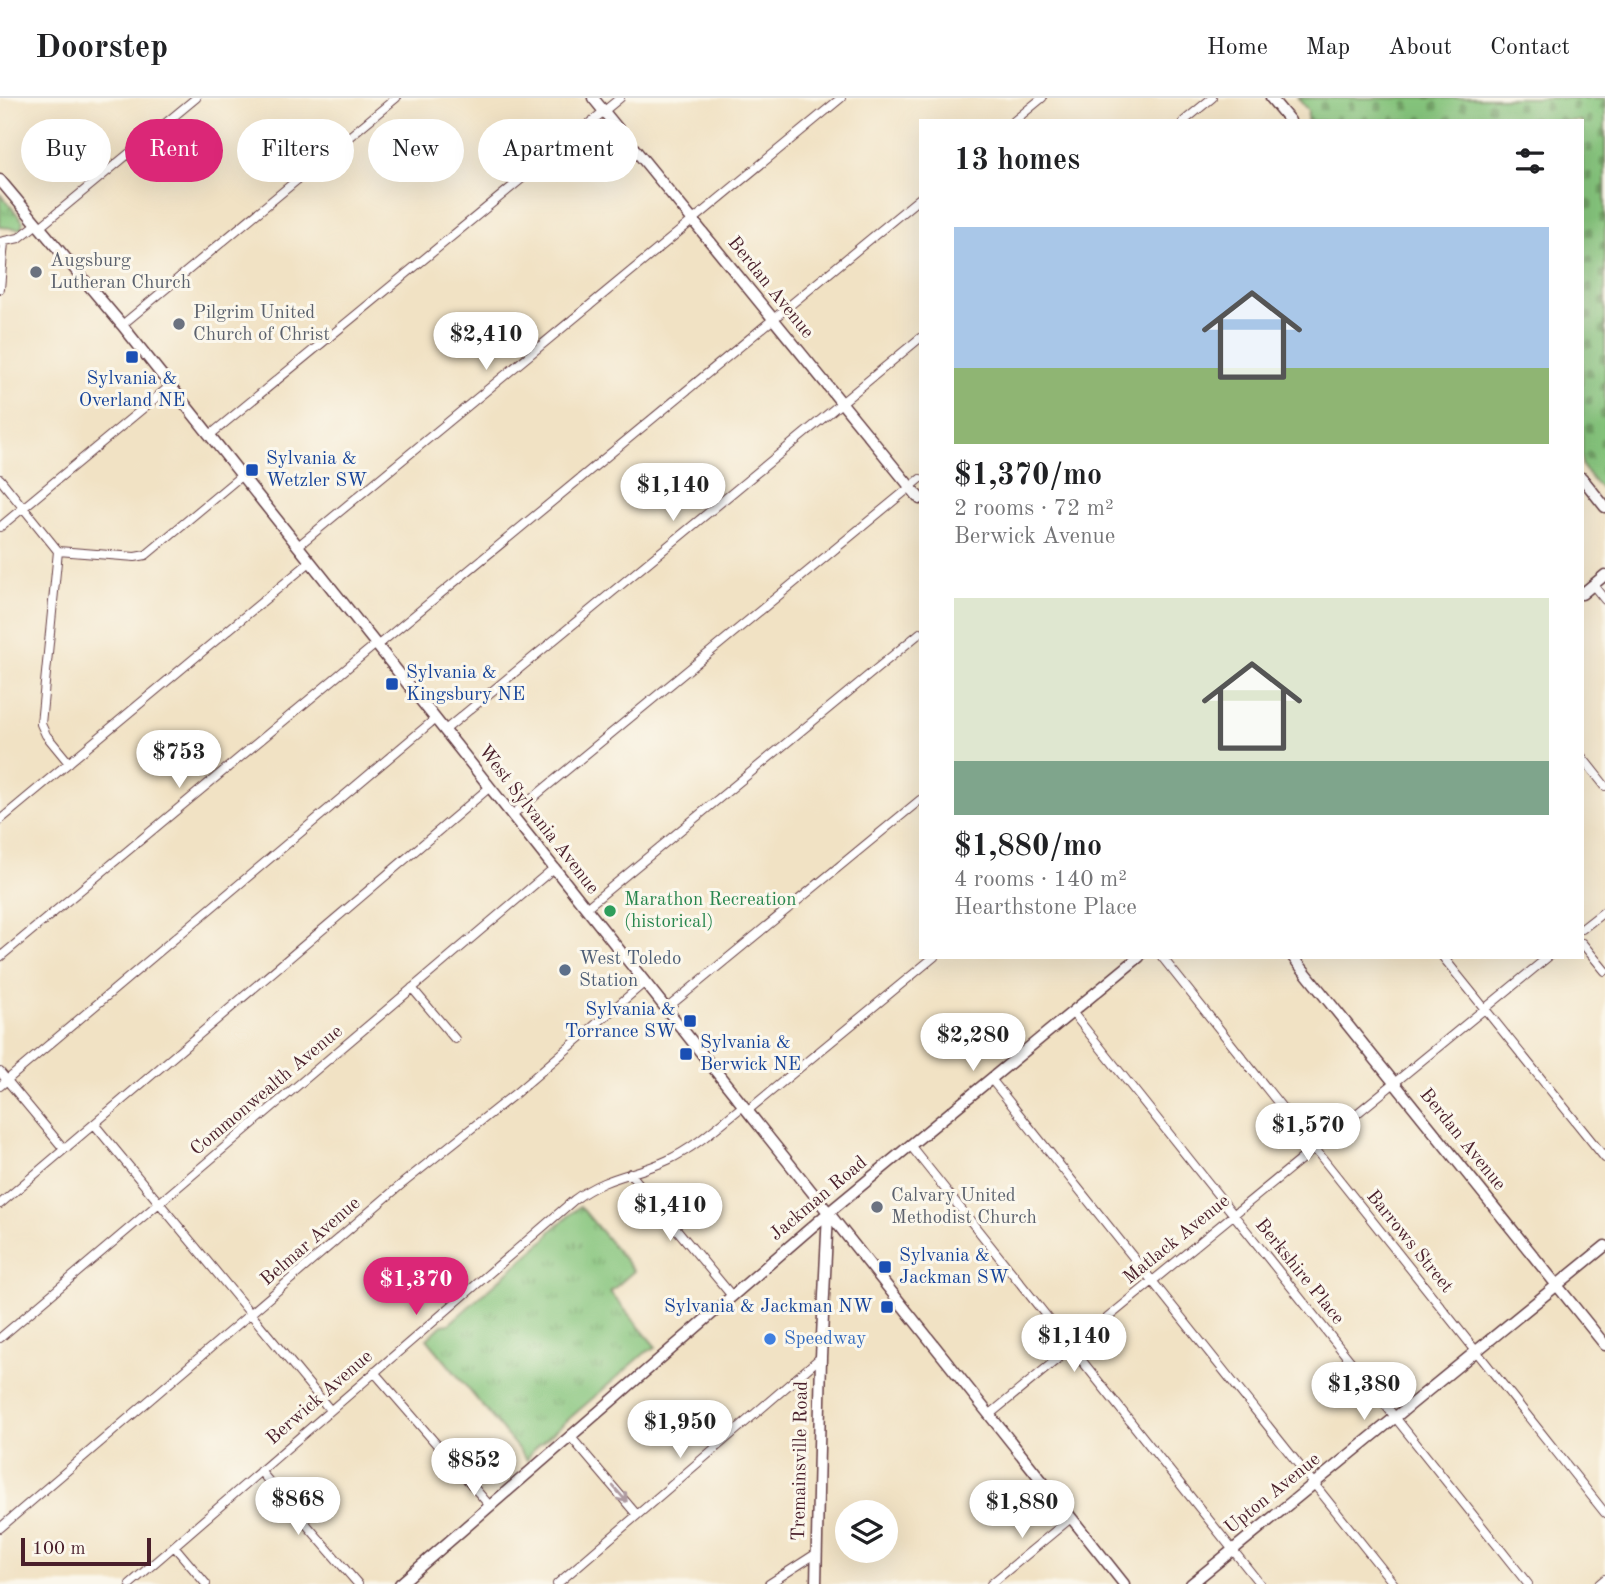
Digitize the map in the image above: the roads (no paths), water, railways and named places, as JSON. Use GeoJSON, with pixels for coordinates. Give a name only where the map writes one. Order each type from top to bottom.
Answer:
{"type":"FeatureCollection","features":[{"type":"Feature","properties":{"kind":"street"},"geometry":{"type":"LineString","coordinates":[[0,289],[2,242],[19,238],[39,225],[196,98]]}},
{"type":"Feature","properties":{"kind":"street"},"geometry":{"type":"LineString","coordinates":[[122,325],[396,98]]}},
{"type":"Feature","properties":{"kind":"street","name":"Berdan Avenue"},"geometry":{"type":"LineString","coordinates":[[593,98],[919,498]]}},
{"type":"Feature","properties":{"kind":"street"},"geometry":{"type":"LineString","coordinates":[[210,435],[620,98]]}},
{"type":"Feature","properties":{"kind":"street"},"geometry":{"type":"LineString","coordinates":[[298,546],[841,98]]}},
{"type":"Feature","properties":{"kind":"street"},"geometry":{"type":"LineString","coordinates":[[1016,119],[1042,98]]}},
{"type":"Feature","properties":{"kind":"street"},"geometry":{"type":"LineString","coordinates":[[1186,119],[1212,98]]}},
{"type":"Feature","properties":{"kind":"street"},"geometry":{"type":"LineString","coordinates":[[1271,98],[1288,119]]}},
{"type":"Feature","properties":{"kind":"street","name":"West Sylvania Avenue"},"geometry":{"type":"LineString","coordinates":[[0,180],[122,325],[1124,1584]]}},
{"type":"Feature","properties":{"kind":"street"},"geometry":{"type":"LineString","coordinates":[[0,957],[919,199]]}},
{"type":"Feature","properties":{"kind":"street"},"geometry":{"type":"LineString","coordinates":[[445,730],[919,339]]}},
{"type":"Feature","properties":{"kind":"street"},"geometry":{"type":"LineString","coordinates":[[0,527],[170,386]]}},
{"type":"Feature","properties":{"kind":"street"},"geometry":{"type":"LineString","coordinates":[[58,551],[135,558],[146,555],[242,475]]}},
{"type":"Feature","properties":{"kind":"street"},"geometry":{"type":"LineString","coordinates":[[0,480],[58,551],[41,724],[46,735],[69,763]]}},
{"type":"Feature","properties":{"kind":"street"},"geometry":{"type":"LineString","coordinates":[[512,816],[919,480]]}},
{"type":"Feature","properties":{"kind":"street"},"geometry":{"type":"LineString","coordinates":[[1584,480],[1602,503]]}},
{"type":"Feature","properties":{"kind":"street"},"geometry":{"type":"LineString","coordinates":[[0,820],[310,562]]}},
{"type":"Feature","properties":{"kind":"street"},"geometry":{"type":"LineString","coordinates":[[1584,592],[1605,575]]}},
{"type":"Feature","properties":{"kind":"street"},"geometry":{"type":"LineString","coordinates":[[1593,585],[1605,600]]}},
{"type":"Feature","properties":{"kind":"street"},"geometry":{"type":"LineString","coordinates":[[586,908],[919,634]]}},
{"type":"Feature","properties":{"kind":"street"},"geometry":{"type":"LineString","coordinates":[[3,1083],[435,719]]}},
{"type":"Feature","properties":{"kind":"street"},"geometry":{"type":"LineString","coordinates":[[1584,760],[1605,786]]}},
{"type":"Feature","properties":{"kind":"street"},"geometry":{"type":"LineString","coordinates":[[0,1204],[490,787]]}},
{"type":"Feature","properties":{"kind":"street"},"geometry":{"type":"LineString","coordinates":[[666,1009],[919,801]]}},
{"type":"Feature","properties":{"kind":"street","name":"Commonwealth Avenue"},"geometry":{"type":"LineString","coordinates":[[0,1338],[554,868]]}},
{"type":"Feature","properties":{"kind":"street"},"geometry":{"type":"LineString","coordinates":[[1584,927],[1605,911]]}},
{"type":"Feature","properties":{"kind":"street"},"geometry":{"type":"LineString","coordinates":[[1584,945],[1605,971]]}},
{"type":"Feature","properties":{"kind":"street","name":"Berwick Avenue"},"geometry":{"type":"LineString","coordinates":[[130,1584],[573,1199],[606,1181],[680,1154],[697,1143],[745,1109],[932,959]]}},
{"type":"Feature","properties":{"kind":"street","name":"Jackman Road"},"geometry":{"type":"LineString","coordinates":[[400,1584],[828,1213],[1137,959]]}},
{"type":"Feature","properties":{"kind":"street","name":"Barrows Street"},"geometry":{"type":"LineString","coordinates":[[1164,959],[1605,1513]]}},
{"type":"Feature","properties":{"kind":"street","name":"Berdan Avenue"},"geometry":{"type":"LineString","coordinates":[[1295,959],[1605,1345]]}},
{"type":"Feature","properties":{"kind":"street"},"geometry":{"type":"LineString","coordinates":[[1445,959],[1605,1158]]}},
{"type":"Feature","properties":{"kind":"street","name":"Matlack Avenue"},"geometry":{"type":"LineString","coordinates":[[989,1415],[1546,959]]}},
{"type":"Feature","properties":{"kind":"street","name":"Belmar Avenue"},"geometry":{"type":"LineString","coordinates":[[0,1528],[403,1183],[516,1093],[645,982]]}},
{"type":"Feature","properties":{"kind":"street"},"geometry":{"type":"LineString","coordinates":[[412,988],[455,1039]]}},
{"type":"Feature","properties":{"kind":"street","name":"Berkshire Place"},"geometry":{"type":"LineString","coordinates":[[1072,1012],[1528,1584]]}},
{"type":"Feature","properties":{"kind":"street"},"geometry":{"type":"LineString","coordinates":[[0,1072],[3,1083],[64,1149]]}},
{"type":"Feature","properties":{"kind":"street"},"geometry":{"type":"LineString","coordinates":[[991,1079],[1394,1584]]}},
{"type":"Feature","properties":{"kind":"street"},"geometry":{"type":"LineString","coordinates":[[94,1124],[330,1410]]}},
{"type":"Feature","properties":{"kind":"street"},"geometry":{"type":"LineString","coordinates":[[911,1145],[1260,1584]]}},
{"type":"Feature","properties":{"kind":"street"},"geometry":{"type":"LineString","coordinates":[[630,1172],[732,1296]]}},
{"type":"Feature","properties":{"kind":"street","name":"Tremainsville Road"},"geometry":{"type":"LineString","coordinates":[[816,1584],[821,1357],[828,1213]]}},
{"type":"Feature","properties":{"kind":"street","name":"Upton Avenue"},"geometry":{"type":"LineString","coordinates":[[1191,1584],[1605,1246]]}},
{"type":"Feature","properties":{"kind":"street"},"geometry":{"type":"LineString","coordinates":[[558,1584],[821,1357]]}},
{"type":"Feature","properties":{"kind":"street"},"geometry":{"type":"LineString","coordinates":[[374,1372],[490,1506]]}},
{"type":"Feature","properties":{"kind":"street"},"geometry":{"type":"LineString","coordinates":[[570,1436],[637,1515]]}},
{"type":"Feature","properties":{"kind":"street"},"geometry":{"type":"LineString","coordinates":[[260,1471],[358,1584]]}},
{"type":"Feature","properties":{"kind":"street"},"geometry":{"type":"LineString","coordinates":[[991,1584],[1071,1518]]}},
{"type":"Feature","properties":{"kind":"street"},"geometry":{"type":"LineString","coordinates":[[174,1546],[206,1584]]}},
{"type":"Feature","properties":{"kind":"street"},"geometry":{"type":"LineString","coordinates":[[769,1584],[817,1553]]}},
{"type":"Feature","properties":{"kind":"street"},"geometry":{"type":"LineString","coordinates":[[1599,1584],[1605,1579]]}},
{"type":"Feature","properties":{"kind":"place","name":"Augsburg Lutheran Church"},"geometry":{"type":"Point","coordinates":[36,272]}},
{"type":"Feature","properties":{"kind":"place","name":"Pilgrim United Church of Christ"},"geometry":{"type":"Point","coordinates":[179,324]}},
{"type":"Feature","properties":{"kind":"place","name":"Sylvania & Overland NE"},"geometry":{"type":"Point","coordinates":[132,357]}},
{"type":"Feature","properties":{"kind":"place","name":"Sylvania & Wetzler SW"},"geometry":{"type":"Point","coordinates":[252,470]}},
{"type":"Feature","properties":{"kind":"place","name":"Sylvania & Kingsbury NE"},"geometry":{"type":"Point","coordinates":[392,684]}},
{"type":"Feature","properties":{"kind":"place","name":"Marathon Recreation (historical)"},"geometry":{"type":"Point","coordinates":[610,911]}},
{"type":"Feature","properties":{"kind":"place","name":"West Toledo Station"},"geometry":{"type":"Point","coordinates":[565,970]}},
{"type":"Feature","properties":{"kind":"place","name":"Sylvania & Torrance SW"},"geometry":{"type":"Point","coordinates":[690,1021]}},
{"type":"Feature","properties":{"kind":"place","name":"Sylvania & Berwick NE"},"geometry":{"type":"Point","coordinates":[686,1054]}},
{"type":"Feature","properties":{"kind":"place","name":"Calvary United Methodist Church"},"geometry":{"type":"Point","coordinates":[877,1207]}},
{"type":"Feature","properties":{"kind":"place","name":"Sylvania & Jackman SW"},"geometry":{"type":"Point","coordinates":[885,1267]}},
{"type":"Feature","properties":{"kind":"place","name":"Sylvania & Jackman NW"},"geometry":{"type":"Point","coordinates":[887,1307]}},
{"type":"Feature","properties":{"kind":"place","name":"Speedway"},"geometry":{"type":"Point","coordinates":[770,1339]}}]}
